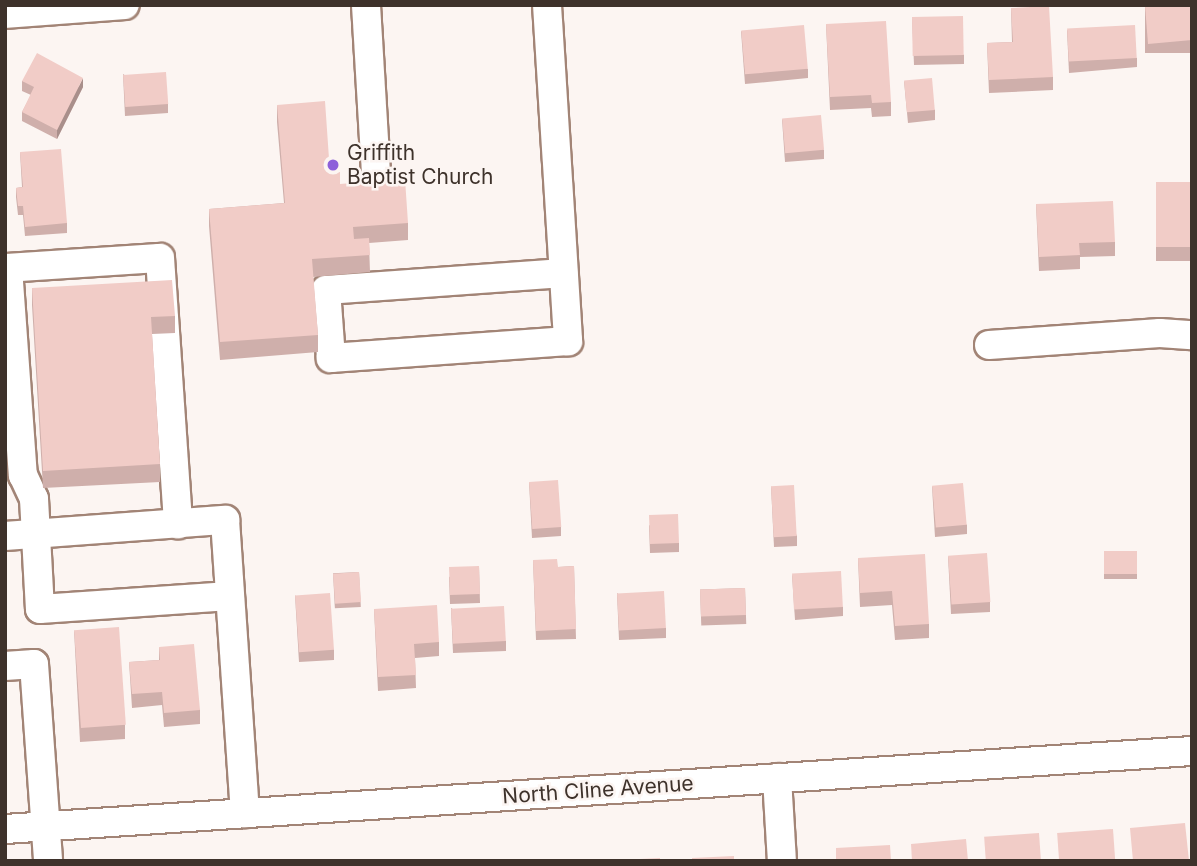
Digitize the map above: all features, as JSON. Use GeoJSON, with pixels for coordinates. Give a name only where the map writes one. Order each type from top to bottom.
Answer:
{"type":"FeatureCollection","features":[{"type":"Feature","properties":{"kind":"street"},"geometry":{"type":"LineString","coordinates":[[5,14],[125,5]]}},
{"type":"Feature","properties":{"kind":"street"},"geometry":{"type":"LineString","coordinates":[[366,5],[377,188]]}},
{"type":"Feature","properties":{"kind":"street"},"geometry":{"type":"LineString","coordinates":[[547,5],[568,341],[331,358],[326,290],[563,273]]}},
{"type":"Feature","properties":{"kind":"street"},"geometry":{"type":"LineString","coordinates":[[178,524],[160,258],[7,268],[23,475],[33,499],[40,608],[230,596]]}},
{"type":"Feature","properties":{"kind":"street"},"geometry":{"type":"LineString","coordinates":[[989,345],[1160,333],[1192,335]]}},
{"type":"Feature","properties":{"kind":"street"},"geometry":{"type":"LineString","coordinates":[[5,536],[225,520],[245,813]]}},
{"type":"Feature","properties":{"kind":"street"},"geometry":{"type":"LineString","coordinates":[[5,666],[34,664],[48,861]]}},
{"type":"Feature","properties":{"kind":"street","name":"North Cline Avenue"},"geometry":{"type":"LineString","coordinates":[[5,829],[1192,751]]}},
{"type":"Feature","properties":{"kind":"street"},"geometry":{"type":"LineString","coordinates":[[777,778],[782,861]]}},
{"type":"Feature","properties":{"kind":"building"},"geometry":{"type":"Polygon","coordinates":[[[1145,5],[1192,5],[1192,40],[1148,44],[1145,5]]]}},
{"type":"Feature","properties":{"kind":"building"},"geometry":{"type":"Polygon","coordinates":[[[1049,6],[1053,77],[989,80],[987,43],[1013,42],[1011,8],[1049,6]]]}},
{"type":"Feature","properties":{"kind":"building"},"geometry":{"type":"Polygon","coordinates":[[[963,16],[964,55],[913,56],[912,17],[963,16]]]}},
{"type":"Feature","properties":{"kind":"building"},"geometry":{"type":"Polygon","coordinates":[[[886,21],[891,102],[872,103],[871,95],[830,97],[826,24],[886,21]]]}},
{"type":"Feature","properties":{"kind":"building"},"geometry":{"type":"Polygon","coordinates":[[[804,25],[808,69],[745,74],[741,30],[804,25]]]}},
{"type":"Feature","properties":{"kind":"building"},"geometry":{"type":"Polygon","coordinates":[[[1135,25],[1137,58],[1069,62],[1067,29],[1135,25]]]}},
{"type":"Feature","properties":{"kind":"building"},"geometry":{"type":"Polygon","coordinates":[[[37,53],[83,78],[57,130],[22,112],[34,87],[22,81],[37,53]]]}},
{"type":"Feature","properties":{"kind":"building"},"geometry":{"type":"Polygon","coordinates":[[[166,72],[168,104],[125,107],[123,75],[166,72]]]}},
{"type":"Feature","properties":{"kind":"building"},"geometry":{"type":"Polygon","coordinates":[[[932,78],[935,110],[907,112],[904,80],[932,78]]]}},
{"type":"Feature","properties":{"kind":"building"},"geometry":{"type":"Polygon","coordinates":[[[325,101],[330,173],[340,172],[340,184],[405,179],[408,223],[353,227],[354,239],[369,238],[370,255],[312,259],[318,335],[220,342],[209,209],[285,203],[277,105],[325,101]]]}},
{"type":"Feature","properties":{"kind":"building"},"geometry":{"type":"Polygon","coordinates":[[[821,115],[824,150],[785,153],[782,118],[821,115]]]}},
{"type":"Feature","properties":{"kind":"building"},"geometry":{"type":"Polygon","coordinates":[[[61,149],[67,223],[25,227],[23,206],[18,206],[16,188],[23,187],[20,152],[61,149]]]}},
{"type":"Feature","properties":{"kind":"building"},"geometry":{"type":"Polygon","coordinates":[[[1156,182],[1192,182],[1192,247],[1156,247],[1156,182]]]}},
{"type":"Feature","properties":{"kind":"building"},"geometry":{"type":"Polygon","coordinates":[[[1113,201],[1115,242],[1079,243],[1080,255],[1039,257],[1036,204],[1113,201]]]}},
{"type":"Feature","properties":{"kind":"building"},"geometry":{"type":"Polygon","coordinates":[[[172,280],[175,316],[151,317],[160,464],[43,471],[32,288],[172,280]]]}},
{"type":"Feature","properties":{"kind":"building"},"geometry":{"type":"Polygon","coordinates":[[[558,480],[561,527],[532,529],[529,482],[558,480]]]}},
{"type":"Feature","properties":{"kind":"building"},"geometry":{"type":"Polygon","coordinates":[[[963,483],[967,525],[936,528],[932,486],[963,483]]]}},
{"type":"Feature","properties":{"kind":"building"},"geometry":{"type":"Polygon","coordinates":[[[794,485],[797,536],[774,537],[771,486],[794,485]]]}},
{"type":"Feature","properties":{"kind":"building"},"geometry":{"type":"Polygon","coordinates":[[[678,514],[679,543],[650,544],[649,515],[678,514]]]}},
{"type":"Feature","properties":{"kind":"building"},"geometry":{"type":"Polygon","coordinates":[[[1104,551],[1137,551],[1137,574],[1104,574],[1104,551]]]}},
{"type":"Feature","properties":{"kind":"building"},"geometry":{"type":"Polygon","coordinates":[[[987,553],[990,602],[952,605],[948,556],[987,553]]]}},
{"type":"Feature","properties":{"kind":"building"},"geometry":{"type":"Polygon","coordinates":[[[925,554],[929,624],[895,626],[892,591],[860,593],[858,558],[925,554]]]}},
{"type":"Feature","properties":{"kind":"building"},"geometry":{"type":"Polygon","coordinates":[[[557,559],[558,567],[574,566],[576,629],[536,631],[533,560],[557,559]]]}},
{"type":"Feature","properties":{"kind":"building"},"geometry":{"type":"Polygon","coordinates":[[[479,566],[480,594],[450,595],[449,567],[479,566]]]}},
{"type":"Feature","properties":{"kind":"building"},"geometry":{"type":"Polygon","coordinates":[[[841,571],[843,607],[794,610],[792,574],[841,571]]]}},
{"type":"Feature","properties":{"kind":"building"},"geometry":{"type":"Polygon","coordinates":[[[359,572],[361,602],[335,604],[333,574],[359,572]]]}},
{"type":"Feature","properties":{"kind":"building"},"geometry":{"type":"Polygon","coordinates":[[[745,588],[746,615],[701,617],[700,590],[745,588]]]}},
{"type":"Feature","properties":{"kind":"building"},"geometry":{"type":"Polygon","coordinates":[[[664,591],[666,628],[619,630],[617,593],[664,591]]]}},
{"type":"Feature","properties":{"kind":"building"},"geometry":{"type":"Polygon","coordinates":[[[330,593],[334,650],[299,652],[295,595],[330,593]]]}},
{"type":"Feature","properties":{"kind":"building"},"geometry":{"type":"Polygon","coordinates":[[[437,605],[439,642],[414,644],[416,675],[378,677],[374,609],[437,605]]]}},
{"type":"Feature","properties":{"kind":"building"},"geometry":{"type":"Polygon","coordinates":[[[504,606],[506,641],[453,644],[451,609],[504,606]]]}},
{"type":"Feature","properties":{"kind":"building"},"geometry":{"type":"Polygon","coordinates":[[[119,627],[126,725],[81,728],[74,630],[119,627]]]}},
{"type":"Feature","properties":{"kind":"building"},"geometry":{"type":"Polygon","coordinates":[[[194,644],[200,710],[164,713],[162,692],[132,694],[129,662],[160,660],[159,647],[194,644]]]}},
{"type":"Feature","properties":{"kind":"building"},"geometry":{"type":"Polygon","coordinates":[[[1185,823],[1189,861],[1133,861],[1130,828],[1185,823]]]}},
{"type":"Feature","properties":{"kind":"building"},"geometry":{"type":"Polygon","coordinates":[[[1113,829],[1115,861],[1059,861],[1057,833],[1113,829]]]}},
{"type":"Feature","properties":{"kind":"building"},"geometry":{"type":"Polygon","coordinates":[[[1039,833],[1041,861],[986,861],[984,837],[1039,833]]]}},
{"type":"Feature","properties":{"kind":"building"},"geometry":{"type":"Polygon","coordinates":[[[966,839],[968,861],[912,861],[911,844],[966,839]]]}},
{"type":"Feature","properties":{"kind":"building"},"geometry":{"type":"Polygon","coordinates":[[[890,845],[891,861],[836,861],[836,848],[890,845]]]}},
{"type":"Feature","properties":{"kind":"building"},"geometry":{"type":"Polygon","coordinates":[[[734,856],[734,861],[692,861],[692,858],[734,856]]]}},
{"type":"Feature","properties":{"kind":"building"},"geometry":{"type":"Polygon","coordinates":[[[660,858],[660,861],[600,861],[660,858]]]}},
{"type":"Feature","properties":{"kind":"place","name":"Griffith Baptist Church"},"geometry":{"type":"Point","coordinates":[333,165]}}]}
